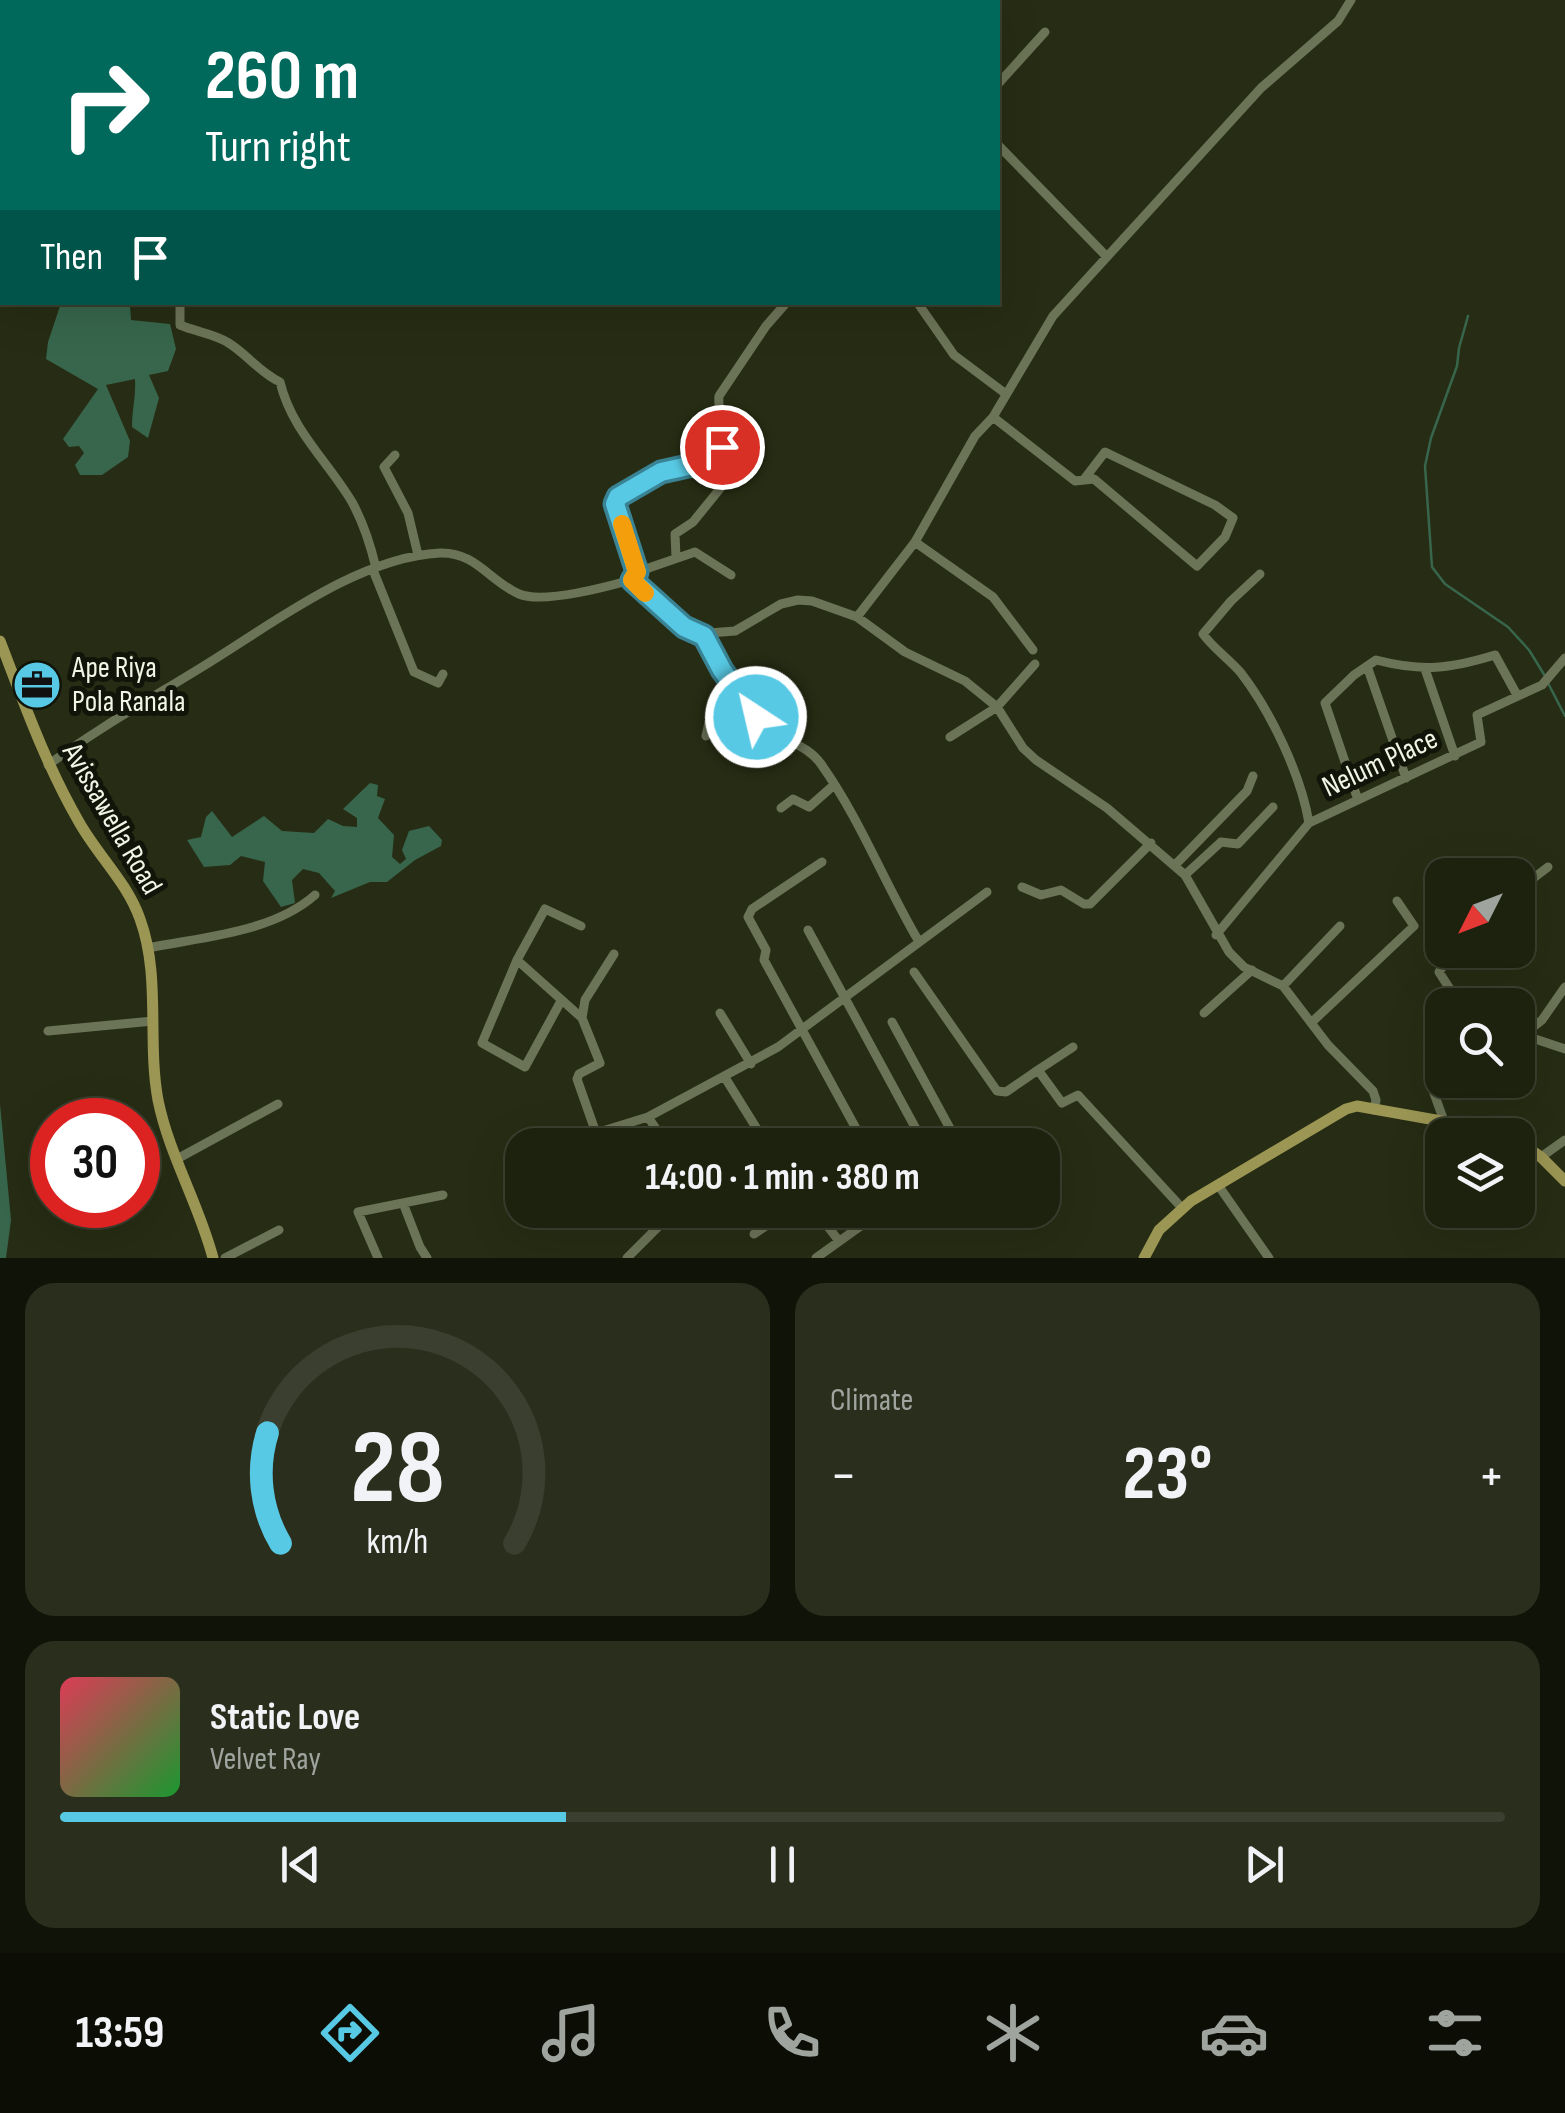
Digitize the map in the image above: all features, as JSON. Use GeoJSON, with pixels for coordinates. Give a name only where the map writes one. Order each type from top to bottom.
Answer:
{"type":"FeatureCollection","features":[{"type":"Feature","properties":{"kind":"main road","name":"Avissawella Road"},"geometry":{"type":"LineString","coordinates":[[0,641],[48,765],[81,826],[135,906],[148,948],[158,1100],[176,1159],[202,1217],[212,1258]]}},
{"type":"Feature","properties":{"kind":"main road"},"geometry":{"type":"LineString","coordinates":[[1144,1258],[1158,1230],[1182,1208],[1346,1108],[1356,1106],[1425,1118]]}},
{"type":"Feature","properties":{"kind":"main road"},"geometry":{"type":"LineString","coordinates":[[1535,1153],[1565,1181]]}},
{"type":"Feature","properties":{"kind":"street"},"geometry":{"type":"LineString","coordinates":[[857,618],[915,542],[975,436],[993,417],[1053,316],[1261,88],[1338,21],[1351,0]]}},
{"type":"Feature","properties":{"kind":"street"},"geometry":{"type":"LineString","coordinates":[[1000,82],[1044,32]]}},
{"type":"Feature","properties":{"kind":"street"},"geometry":{"type":"LineString","coordinates":[[1000,147],[1107,257]]}},
{"type":"Feature","properties":{"kind":"street"},"geometry":{"type":"LineString","coordinates":[[180,305],[180,325],[224,340],[280,382],[286,407],[352,503],[414,672],[438,683],[442,674]]}},
{"type":"Feature","properties":{"kind":"street"},"geometry":{"type":"LineString","coordinates":[[784,305],[719,396],[725,438],[722,447],[688,466],[661,472],[618,497],[615,504],[634,576],[684,627],[704,636],[735,630],[781,604],[812,601],[857,618],[905,652],[965,680],[997,707],[1023,748],[1036,760],[1107,808],[1175,864],[1229,952],[1283,986],[1310,1023],[1373,1091],[1374,1110]]}},
{"type":"Feature","properties":{"kind":"street"},"geometry":{"type":"LineString","coordinates":[[919,305],[954,356],[1006,394]]}},
{"type":"Feature","properties":{"kind":"street"},"geometry":{"type":"LineString","coordinates":[[993,417],[1074,481],[1094,479],[1197,566],[1225,537],[1233,518],[1215,505],[1106,452],[1085,478]]}},
{"type":"Feature","properties":{"kind":"street"},"geometry":{"type":"LineString","coordinates":[[394,455],[384,467],[408,513],[418,555]]}},
{"type":"Feature","properties":{"kind":"street"},"geometry":{"type":"LineString","coordinates":[[676,557],[676,534],[693,522],[727,480]]}},
{"type":"Feature","properties":{"kind":"street"},"geometry":{"type":"LineString","coordinates":[[915,542],[992,597],[1033,650]]}},
{"type":"Feature","properties":{"kind":"street"},"geometry":{"type":"LineString","coordinates":[[48,765],[291,610],[375,569],[418,555],[456,553],[471,558],[522,595],[588,590],[696,552],[731,575]]}},
{"type":"Feature","properties":{"kind":"street"},"geometry":{"type":"LineString","coordinates":[[1260,574],[1202,634],[1226,656],[1258,699],[1300,783],[1309,823]]}},
{"type":"Feature","properties":{"kind":"street"},"geometry":{"type":"LineString","coordinates":[[704,636],[756,717],[814,756],[834,785],[918,940]]}},
{"type":"Feature","properties":{"kind":"street"},"geometry":{"type":"LineString","coordinates":[[1358,800],[1325,703],[1376,660],[1412,670],[1468,663],[1495,655],[1517,695]]}},
{"type":"Feature","properties":{"kind":"street","name":"Nelum Place"},"geometry":{"type":"LineString","coordinates":[[1216,935],[1309,823],[1481,742],[1477,715],[1542,685],[1565,658]]}},
{"type":"Feature","properties":{"kind":"street"},"geometry":{"type":"LineString","coordinates":[[950,738],[997,707],[1035,664]]}},
{"type":"Feature","properties":{"kind":"street"},"geometry":{"type":"LineString","coordinates":[[1368,666],[1406,778]]}},
{"type":"Feature","properties":{"kind":"street"},"geometry":{"type":"LineString","coordinates":[[1425,669],[1455,756]]}},
{"type":"Feature","properties":{"kind":"street"},"geometry":{"type":"LineString","coordinates":[[706,736],[716,705],[731,682]]}},
{"type":"Feature","properties":{"kind":"street"},"geometry":{"type":"LineString","coordinates":[[1175,864],[1247,791],[1253,776]]}},
{"type":"Feature","properties":{"kind":"street"},"geometry":{"type":"LineString","coordinates":[[781,808],[793,799],[809,807],[834,785]]}},
{"type":"Feature","properties":{"kind":"street"},"geometry":{"type":"LineString","coordinates":[[1185,875],[1221,842],[1238,844],[1273,807]]}},
{"type":"Feature","properties":{"kind":"street"},"geometry":{"type":"LineString","coordinates":[[1022,887],[1042,895],[1061,890],[1090,904],[1151,843]]}},
{"type":"Feature","properties":{"kind":"street"},"geometry":{"type":"LineString","coordinates":[[822,862],[748,912],[766,950],[764,960],[856,1128]]}},
{"type":"Feature","properties":{"kind":"street"},"geometry":{"type":"LineString","coordinates":[[1535,877],[1548,867]]}},
{"type":"Feature","properties":{"kind":"street"},"geometry":{"type":"LineString","coordinates":[[611,1128],[648,1118],[751,1064],[987,892]]}},
{"type":"Feature","properties":{"kind":"street"},"geometry":{"type":"LineString","coordinates":[[148,948],[266,922],[314,895]]}},
{"type":"Feature","properties":{"kind":"street"},"geometry":{"type":"LineString","coordinates":[[1310,1023],[1414,926],[1397,901]]}},
{"type":"Feature","properties":{"kind":"street"},"geometry":{"type":"LineString","coordinates":[[561,1001],[525,1067],[482,1043],[517,960],[545,908],[581,926]]}},
{"type":"Feature","properties":{"kind":"street"},"geometry":{"type":"LineString","coordinates":[[1283,986],[1340,926]]}},
{"type":"Feature","properties":{"kind":"street"},"geometry":{"type":"LineString","coordinates":[[808,930],[916,1128]]}},
{"type":"Feature","properties":{"kind":"street"},"geometry":{"type":"LineString","coordinates":[[582,1018],[585,1000],[614,954]]}},
{"type":"Feature","properties":{"kind":"street"},"geometry":{"type":"LineString","coordinates":[[517,960],[582,1018],[600,1063],[579,1074],[578,1080],[595,1128]]}},
{"type":"Feature","properties":{"kind":"street"},"geometry":{"type":"LineString","coordinates":[[1204,1013],[1252,970]]}},
{"type":"Feature","properties":{"kind":"street"},"geometry":{"type":"LineString","coordinates":[[914,972],[997,1092],[1006,1092],[1073,1047]]}},
{"type":"Feature","properties":{"kind":"street"},"geometry":{"type":"LineString","coordinates":[[1535,1024],[1565,987]]}},
{"type":"Feature","properties":{"kind":"street"},"geometry":{"type":"LineString","coordinates":[[720,1014],[751,1064]]}},
{"type":"Feature","properties":{"kind":"street"},"geometry":{"type":"LineString","coordinates":[[48,1031],[153,1021]]}},
{"type":"Feature","properties":{"kind":"street"},"geometry":{"type":"LineString","coordinates":[[892,1022],[950,1128]]}},
{"type":"Feature","properties":{"kind":"street"},"geometry":{"type":"LineString","coordinates":[[1535,1039],[1565,1050]]}},
{"type":"Feature","properties":{"kind":"street"},"geometry":{"type":"LineString","coordinates":[[1038,1070],[1062,1102],[1078,1096],[1182,1208]]}},
{"type":"Feature","properties":{"kind":"street"},"geometry":{"type":"LineString","coordinates":[[724,1076],[756,1128]]}},
{"type":"Feature","properties":{"kind":"street"},"geometry":{"type":"LineString","coordinates":[[176,1159],[278,1104]]}},
{"type":"Feature","properties":{"kind":"street"},"geometry":{"type":"LineString","coordinates":[[648,1118],[655,1128]]}},
{"type":"Feature","properties":{"kind":"street"},"geometry":{"type":"LineString","coordinates":[[1541,1157],[1565,1140]]}},
{"type":"Feature","properties":{"kind":"street"},"geometry":{"type":"LineString","coordinates":[[1218,1185],[1269,1258]]}},
{"type":"Feature","properties":{"kind":"street"},"geometry":{"type":"LineString","coordinates":[[378,1258],[358,1212],[442,1195]]}},
{"type":"Feature","properties":{"kind":"street"},"geometry":{"type":"LineString","coordinates":[[403,1203],[428,1258]]}},
{"type":"Feature","properties":{"kind":"street"},"geometry":{"type":"LineString","coordinates":[[627,1258],[657,1228]]}},
{"type":"Feature","properties":{"kind":"street"},"geometry":{"type":"LineString","coordinates":[[754,1234],[763,1228]]}},
{"type":"Feature","properties":{"kind":"street"},"geometry":{"type":"LineString","coordinates":[[828,1228],[839,1242]]}},
{"type":"Feature","properties":{"kind":"street"},"geometry":{"type":"LineString","coordinates":[[816,1258],[858,1228]]}},
{"type":"Feature","properties":{"kind":"street"},"geometry":{"type":"LineString","coordinates":[[225,1258],[279,1230]]}},
{"type":"Feature","properties":{"kind":"shaded area"},"geometry":{"type":"Polygon","coordinates":[[[60,305],[129,305],[131,320],[170,324],[176,349],[168,371],[149,375],[159,398],[148,438],[132,427],[135,379],[106,385],[130,441],[128,457],[102,475],[80,475],[75,465],[84,453],[79,446],[69,447],[63,439],[98,389],[46,359],[60,305]]]}},
{"type":"Feature","properties":{"kind":"shaded area"},"geometry":{"type":"Polygon","coordinates":[[[370,783],[378,785],[377,796],[385,799],[378,818],[394,835],[392,857],[400,864],[406,859],[402,850],[409,831],[429,826],[442,840],[441,846],[387,882],[370,882],[331,898],[335,891],[319,873],[303,869],[292,880],[295,903],[281,907],[263,881],[265,862],[241,856],[230,865],[204,867],[187,840],[201,837],[206,817],[212,811],[232,837],[264,816],[282,831],[314,833],[328,819],[357,827],[357,818],[343,809],[370,783]]]}},
{"type":"Feature","properties":{"kind":"shaded area"},"geometry":{"type":"Polygon","coordinates":[[[0,1104],[11,1220],[6,1258],[0,1258],[0,1104]]]}},
{"type":"Feature","properties":{"kind":"waterway"},"geometry":{"type":"LineString","coordinates":[[1468,316],[1457,366],[1425,466],[1432,567],[1445,584],[1508,627],[1545,676]]}},
{"type":"Feature","properties":{"kind":"waterway"},"geometry":{"type":"LineString","coordinates":[[1548,683],[1565,716]]}},
{"type":"Feature","properties":{"kind":"slow traffic"},"geometry":{"type":"LineString","coordinates":[[622,524],[637,572],[632,580],[645,593]]}},
{"type":"Feature","properties":{"kind":"place","name":"Ape Riya Pola Ranala"},"geometry":{"type":"Point","coordinates":[37,685]}},
{"type":"Feature","properties":{"kind":"route"},"geometry":{"type":"LineString","coordinates":[[722,447],[688,466],[661,472],[618,497],[615,504],[637,572],[632,580],[684,627],[704,636],[722,670],[756,717]]}}]}
